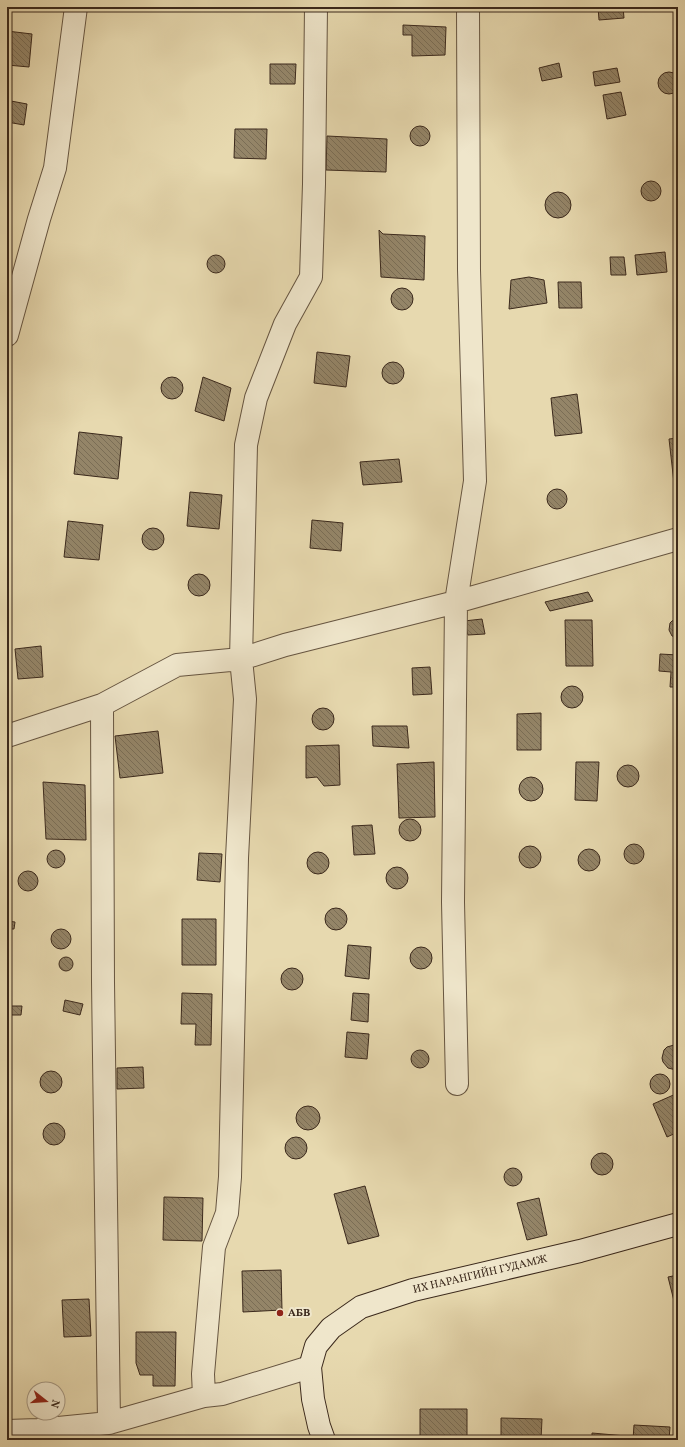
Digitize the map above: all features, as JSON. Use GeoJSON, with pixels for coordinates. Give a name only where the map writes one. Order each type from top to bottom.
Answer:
{"type":"FeatureCollection","features":[{"type":"Feature","properties":{"kind":"street"},"geometry":{"type":"LineString","coordinates":[[7,335],[39,219],[55,168],[76,7]]}},
{"type":"Feature","properties":{"kind":"street"},"geometry":{"type":"LineString","coordinates":[[204,1396],[203,1374],[214,1247],[226,1212],[230,1177],[237,858],[245,699],[241,659],[246,445],[256,398],[284,324],[311,277],[314,184],[316,7]]}},
{"type":"Feature","properties":{"kind":"street"},"geometry":{"type":"LineString","coordinates":[[457,1084],[453,902],[456,602],[475,481],[469,270],[468,7]]}},
{"type":"Feature","properties":{"kind":"street"},"geometry":{"type":"LineString","coordinates":[[7,736],[102,705],[177,665],[241,659],[285,645],[456,602],[678,539]]}},
{"type":"Feature","properties":{"kind":"street"},"geometry":{"type":"LineString","coordinates":[[102,705],[103,982],[109,1423]]}},
{"type":"Feature","properties":{"kind":"street","name":"ИХ НАРАНГИЙН ГУДАМЖ"},"geometry":{"type":"LineString","coordinates":[[310,1367],[316,1346],[332,1328],[361,1307],[413,1290],[580,1251],[678,1224]]}},
{"type":"Feature","properties":{"kind":"street"},"geometry":{"type":"LineString","coordinates":[[7,1431],[38,1430],[109,1423],[204,1396],[222,1394],[310,1367],[313,1399],[319,1426],[324,1440]]}},
{"type":"Feature","properties":{"kind":"building"},"geometry":{"type":"Polygon","coordinates":[[[598,7],[623,7],[624,18],[599,20],[598,7]]]}},
{"type":"Feature","properties":{"kind":"building"},"geometry":{"type":"Polygon","coordinates":[[[403,25],[446,27],[445,55],[412,56],[412,35],[403,35],[403,25]]]}},
{"type":"Feature","properties":{"kind":"building"},"geometry":{"type":"Polygon","coordinates":[[[7,31],[32,34],[29,67],[7,65],[7,31]]]}},
{"type":"Feature","properties":{"kind":"building"},"geometry":{"type":"Polygon","coordinates":[[[559,63],[562,77],[542,81],[539,68],[559,63]]]}},
{"type":"Feature","properties":{"kind":"building"},"geometry":{"type":"Polygon","coordinates":[[[270,64],[296,64],[295,84],[270,84],[270,64]]]}},
{"type":"Feature","properties":{"kind":"building"},"geometry":{"type":"Polygon","coordinates":[[[617,68],[620,82],[595,86],[593,72],[617,68]]]}},
{"type":"Feature","properties":{"kind":"building"},"geometry":{"type":"Polygon","coordinates":[[[669,72],[673,73],[679,79],[679,87],[673,93],[669,94],[665,93],[659,87],[658,83],[659,79],[665,73],[669,72]]]}},
{"type":"Feature","properties":{"kind":"building"},"geometry":{"type":"Polygon","coordinates":[[[621,92],[626,115],[607,119],[603,95],[621,92]]]}},
{"type":"Feature","properties":{"kind":"building"},"geometry":{"type":"Polygon","coordinates":[[[11,101],[27,104],[24,125],[7,122],[11,101]]]}},
{"type":"Feature","properties":{"kind":"building"},"geometry":{"type":"Polygon","coordinates":[[[420,126],[427,129],[430,136],[427,143],[420,146],[413,143],[410,136],[413,129],[420,126]]]}},
{"type":"Feature","properties":{"kind":"building"},"geometry":{"type":"Polygon","coordinates":[[[235,129],[267,129],[266,159],[234,158],[235,129]]]}},
{"type":"Feature","properties":{"kind":"building"},"geometry":{"type":"Polygon","coordinates":[[[327,136],[387,139],[386,172],[326,170],[327,136]]]}},
{"type":"Feature","properties":{"kind":"building"},"geometry":{"type":"Polygon","coordinates":[[[651,181],[658,184],[661,191],[658,198],[651,201],[644,198],[641,191],[644,184],[651,181]]]}},
{"type":"Feature","properties":{"kind":"building"},"geometry":{"type":"Polygon","coordinates":[[[558,192],[567,196],[571,205],[567,214],[558,218],[549,214],[545,205],[549,196],[558,192]]]}},
{"type":"Feature","properties":{"kind":"building"},"geometry":{"type":"Polygon","coordinates":[[[379,230],[383,234],[425,236],[424,280],[381,277],[379,230]]]}},
{"type":"Feature","properties":{"kind":"building"},"geometry":{"type":"Polygon","coordinates":[[[665,252],[667,272],[637,275],[635,255],[665,252]]]}},
{"type":"Feature","properties":{"kind":"building"},"geometry":{"type":"Polygon","coordinates":[[[212,255],[220,255],[225,260],[223,271],[220,273],[212,273],[207,268],[207,260],[212,255]]]}},
{"type":"Feature","properties":{"kind":"building"},"geometry":{"type":"Polygon","coordinates":[[[610,257],[624,257],[626,275],[611,275],[610,257]]]}},
{"type":"Feature","properties":{"kind":"building"},"geometry":{"type":"Polygon","coordinates":[[[529,277],[544,280],[547,303],[509,309],[511,280],[529,277]]]}},
{"type":"Feature","properties":{"kind":"building"},"geometry":{"type":"Polygon","coordinates":[[[558,282],[581,282],[582,308],[559,308],[558,282]]]}},
{"type":"Feature","properties":{"kind":"building"},"geometry":{"type":"Polygon","coordinates":[[[402,288],[410,291],[413,299],[410,307],[402,310],[394,307],[391,299],[394,291],[402,288]]]}},
{"type":"Feature","properties":{"kind":"building"},"geometry":{"type":"Polygon","coordinates":[[[317,352],[350,356],[346,387],[314,383],[317,352]]]}},
{"type":"Feature","properties":{"kind":"building"},"geometry":{"type":"Polygon","coordinates":[[[393,362],[401,365],[404,373],[401,381],[393,384],[385,381],[382,373],[385,365],[393,362]]]}},
{"type":"Feature","properties":{"kind":"building"},"geometry":{"type":"Polygon","coordinates":[[[172,377],[180,380],[183,388],[180,396],[172,399],[164,396],[161,388],[164,380],[172,377]]]}},
{"type":"Feature","properties":{"kind":"building"},"geometry":{"type":"Polygon","coordinates":[[[203,377],[231,388],[224,421],[195,411],[203,377]]]}},
{"type":"Feature","properties":{"kind":"building"},"geometry":{"type":"Polygon","coordinates":[[[577,394],[582,433],[555,436],[551,398],[577,394]]]}},
{"type":"Feature","properties":{"kind":"building"},"geometry":{"type":"Polygon","coordinates":[[[79,432],[122,437],[118,479],[74,474],[79,432]]]}},
{"type":"Feature","properties":{"kind":"building"},"geometry":{"type":"Polygon","coordinates":[[[678,438],[678,483],[674,483],[669,439],[678,438]]]}},
{"type":"Feature","properties":{"kind":"building"},"geometry":{"type":"Polygon","coordinates":[[[399,459],[402,482],[363,485],[360,462],[399,459]]]}},
{"type":"Feature","properties":{"kind":"building"},"geometry":{"type":"Polygon","coordinates":[[[553,489],[561,489],[567,495],[567,503],[561,509],[553,509],[547,503],[547,495],[553,489]]]}},
{"type":"Feature","properties":{"kind":"building"},"geometry":{"type":"Polygon","coordinates":[[[190,492],[222,495],[219,529],[187,526],[190,492]]]}},
{"type":"Feature","properties":{"kind":"building"},"geometry":{"type":"Polygon","coordinates":[[[312,520],[343,523],[341,551],[310,548],[312,520]]]}},
{"type":"Feature","properties":{"kind":"building"},"geometry":{"type":"Polygon","coordinates":[[[68,521],[103,525],[99,560],[64,557],[68,521]]]}},
{"type":"Feature","properties":{"kind":"building"},"geometry":{"type":"Polygon","coordinates":[[[153,528],[161,531],[164,539],[161,547],[153,550],[145,547],[142,539],[145,531],[153,528]]]}},
{"type":"Feature","properties":{"kind":"building"},"geometry":{"type":"Polygon","coordinates":[[[199,574],[207,577],[210,585],[207,593],[199,596],[191,593],[188,585],[191,577],[199,574]]]}},
{"type":"Feature","properties":{"kind":"building"},"geometry":{"type":"Polygon","coordinates":[[[588,592],[593,601],[550,611],[545,602],[588,592]]]}},
{"type":"Feature","properties":{"kind":"building"},"geometry":{"type":"Polygon","coordinates":[[[678,618],[678,638],[672,636],[669,630],[670,623],[678,618]]]}},
{"type":"Feature","properties":{"kind":"building"},"geometry":{"type":"Polygon","coordinates":[[[482,619],[485,634],[468,635],[464,621],[482,619]]]}},
{"type":"Feature","properties":{"kind":"building"},"geometry":{"type":"Polygon","coordinates":[[[565,620],[592,620],[593,666],[566,666],[565,620]]]}},
{"type":"Feature","properties":{"kind":"building"},"geometry":{"type":"Polygon","coordinates":[[[41,646],[43,677],[18,679],[15,649],[41,646]]]}},
{"type":"Feature","properties":{"kind":"building"},"geometry":{"type":"Polygon","coordinates":[[[660,654],[678,655],[678,687],[670,687],[671,672],[659,671],[660,654]]]}},
{"type":"Feature","properties":{"kind":"building"},"geometry":{"type":"Polygon","coordinates":[[[430,667],[432,694],[413,695],[412,668],[430,667]]]}},
{"type":"Feature","properties":{"kind":"building"},"geometry":{"type":"Polygon","coordinates":[[[572,686],[580,689],[583,697],[580,705],[572,708],[564,705],[561,697],[564,689],[572,686]]]}},
{"type":"Feature","properties":{"kind":"building"},"geometry":{"type":"Polygon","coordinates":[[[323,708],[331,711],[334,719],[331,727],[323,730],[315,727],[312,719],[315,711],[323,708]]]}},
{"type":"Feature","properties":{"kind":"building"},"geometry":{"type":"Polygon","coordinates":[[[541,713],[541,750],[517,750],[517,714],[541,713]]]}},
{"type":"Feature","properties":{"kind":"building"},"geometry":{"type":"Polygon","coordinates":[[[372,726],[407,726],[409,748],[373,746],[372,726]]]}},
{"type":"Feature","properties":{"kind":"building"},"geometry":{"type":"Polygon","coordinates":[[[158,731],[163,773],[120,778],[115,736],[158,731]]]}},
{"type":"Feature","properties":{"kind":"building"},"geometry":{"type":"Polygon","coordinates":[[[339,745],[340,785],[324,786],[317,777],[306,778],[306,746],[339,745]]]}},
{"type":"Feature","properties":{"kind":"building"},"geometry":{"type":"Polygon","coordinates":[[[434,762],[435,817],[399,818],[397,764],[434,762]]]}},
{"type":"Feature","properties":{"kind":"building"},"geometry":{"type":"Polygon","coordinates":[[[576,762],[599,762],[597,801],[575,800],[576,762]]]}},
{"type":"Feature","properties":{"kind":"building"},"geometry":{"type":"Polygon","coordinates":[[[628,765],[636,768],[639,776],[636,784],[628,787],[620,784],[617,776],[620,768],[628,765]]]}},
{"type":"Feature","properties":{"kind":"building"},"geometry":{"type":"Polygon","coordinates":[[[531,777],[539,781],[543,789],[539,797],[531,801],[523,797],[519,789],[523,781],[531,777]]]}},
{"type":"Feature","properties":{"kind":"building"},"geometry":{"type":"Polygon","coordinates":[[[43,782],[85,785],[86,840],[46,839],[43,782]]]}},
{"type":"Feature","properties":{"kind":"building"},"geometry":{"type":"Polygon","coordinates":[[[410,819],[418,822],[421,830],[418,838],[410,841],[402,838],[399,830],[402,822],[410,819]]]}},
{"type":"Feature","properties":{"kind":"building"},"geometry":{"type":"Polygon","coordinates":[[[372,825],[375,854],[354,855],[352,826],[372,825]]]}},
{"type":"Feature","properties":{"kind":"building"},"geometry":{"type":"Polygon","coordinates":[[[634,844],[641,847],[644,854],[641,861],[634,864],[627,861],[624,854],[627,847],[634,844]]]}},
{"type":"Feature","properties":{"kind":"building"},"geometry":{"type":"Polygon","coordinates":[[[530,846],[538,849],[541,857],[538,865],[530,868],[522,865],[519,857],[522,849],[530,846]]]}},
{"type":"Feature","properties":{"kind":"building"},"geometry":{"type":"Polygon","coordinates":[[[589,849],[597,852],[600,860],[597,868],[589,871],[581,868],[578,860],[581,852],[589,849]]]}},
{"type":"Feature","properties":{"kind":"building"},"geometry":{"type":"Polygon","coordinates":[[[52,850],[60,850],[65,855],[63,866],[60,868],[52,868],[47,863],[47,855],[52,850]]]}},
{"type":"Feature","properties":{"kind":"building"},"geometry":{"type":"Polygon","coordinates":[[[318,852],[326,855],[329,863],[326,871],[318,874],[310,871],[307,863],[310,855],[318,852]]]}},
{"type":"Feature","properties":{"kind":"building"},"geometry":{"type":"Polygon","coordinates":[[[199,853],[222,854],[220,882],[197,880],[199,853]]]}},
{"type":"Feature","properties":{"kind":"building"},"geometry":{"type":"Polygon","coordinates":[[[397,867],[405,870],[408,878],[405,886],[397,889],[389,886],[386,878],[389,870],[397,867]]]}},
{"type":"Feature","properties":{"kind":"building"},"geometry":{"type":"Polygon","coordinates":[[[28,871],[35,874],[38,881],[35,888],[28,891],[21,888],[18,881],[21,874],[28,871]]]}},
{"type":"Feature","properties":{"kind":"building"},"geometry":{"type":"Polygon","coordinates":[[[336,908],[344,911],[347,919],[344,927],[336,930],[328,927],[325,919],[328,911],[336,908]]]}},
{"type":"Feature","properties":{"kind":"building"},"geometry":{"type":"Polygon","coordinates":[[[182,919],[216,919],[216,965],[182,965],[182,919]]]}},
{"type":"Feature","properties":{"kind":"building"},"geometry":{"type":"Polygon","coordinates":[[[7,921],[15,922],[14,929],[7,929],[7,921]]]}},
{"type":"Feature","properties":{"kind":"building"},"geometry":{"type":"Polygon","coordinates":[[[61,929],[68,932],[71,939],[68,946],[61,949],[54,946],[51,939],[54,932],[61,929]]]}},
{"type":"Feature","properties":{"kind":"building"},"geometry":{"type":"Polygon","coordinates":[[[348,945],[371,947],[369,979],[345,976],[348,945]]]}},
{"type":"Feature","properties":{"kind":"building"},"geometry":{"type":"Polygon","coordinates":[[[421,947],[429,950],[432,958],[429,966],[421,969],[413,966],[410,958],[413,950],[421,947]]]}},
{"type":"Feature","properties":{"kind":"building"},"geometry":{"type":"Polygon","coordinates":[[[63,957],[69,957],[73,961],[73,967],[69,971],[63,971],[59,967],[59,961],[63,957]]]}},
{"type":"Feature","properties":{"kind":"building"},"geometry":{"type":"Polygon","coordinates":[[[292,968],[300,971],[303,979],[300,987],[292,990],[284,987],[281,979],[284,971],[292,968]]]}},
{"type":"Feature","properties":{"kind":"building"},"geometry":{"type":"Polygon","coordinates":[[[182,993],[212,994],[211,1045],[195,1045],[196,1024],[181,1024],[182,993]]]}},
{"type":"Feature","properties":{"kind":"building"},"geometry":{"type":"Polygon","coordinates":[[[353,993],[369,994],[368,1022],[351,1020],[353,993]]]}},
{"type":"Feature","properties":{"kind":"building"},"geometry":{"type":"Polygon","coordinates":[[[65,1000],[83,1004],[80,1015],[63,1011],[65,1000]]]}},
{"type":"Feature","properties":{"kind":"building"},"geometry":{"type":"Polygon","coordinates":[[[7,1006],[22,1006],[21,1015],[7,1015],[7,1006]]]}},
{"type":"Feature","properties":{"kind":"building"},"geometry":{"type":"Polygon","coordinates":[[[347,1032],[369,1034],[367,1059],[345,1057],[347,1032]]]}},
{"type":"Feature","properties":{"kind":"building"},"geometry":{"type":"Polygon","coordinates":[[[678,1045],[678,1069],[676,1070],[668,1068],[663,1062],[662,1058],[664,1050],[667,1047],[678,1045]]]}},
{"type":"Feature","properties":{"kind":"building"},"geometry":{"type":"Polygon","coordinates":[[[420,1050],[426,1053],[429,1059],[426,1065],[420,1068],[414,1065],[411,1059],[414,1053],[420,1050]]]}},
{"type":"Feature","properties":{"kind":"building"},"geometry":{"type":"Polygon","coordinates":[[[143,1067],[144,1088],[117,1089],[117,1068],[143,1067]]]}},
{"type":"Feature","properties":{"kind":"building"},"geometry":{"type":"Polygon","coordinates":[[[51,1071],[59,1074],[62,1082],[59,1090],[51,1093],[43,1090],[40,1082],[43,1074],[51,1071]]]}},
{"type":"Feature","properties":{"kind":"building"},"geometry":{"type":"Polygon","coordinates":[[[656,1074],[664,1074],[670,1080],[670,1088],[664,1094],[656,1094],[650,1088],[650,1080],[656,1074]]]}},
{"type":"Feature","properties":{"kind":"building"},"geometry":{"type":"Polygon","coordinates":[[[678,1093],[678,1132],[667,1137],[653,1104],[678,1093]]]}},
{"type":"Feature","properties":{"kind":"building"},"geometry":{"type":"Polygon","coordinates":[[[308,1106],[313,1107],[319,1113],[319,1123],[313,1129],[308,1130],[303,1129],[297,1123],[296,1118],[297,1113],[303,1107],[308,1106]]]}},
{"type":"Feature","properties":{"kind":"building"},"geometry":{"type":"Polygon","coordinates":[[[54,1123],[62,1126],[65,1134],[62,1142],[54,1145],[46,1142],[43,1134],[46,1126],[54,1123]]]}},
{"type":"Feature","properties":{"kind":"building"},"geometry":{"type":"Polygon","coordinates":[[[296,1137],[304,1140],[307,1148],[304,1156],[296,1159],[288,1156],[285,1148],[288,1140],[296,1137]]]}},
{"type":"Feature","properties":{"kind":"building"},"geometry":{"type":"Polygon","coordinates":[[[602,1153],[610,1156],[613,1164],[610,1172],[602,1175],[594,1172],[591,1164],[594,1156],[602,1153]]]}},
{"type":"Feature","properties":{"kind":"building"},"geometry":{"type":"Polygon","coordinates":[[[513,1168],[519,1171],[522,1177],[519,1183],[513,1186],[507,1183],[504,1177],[507,1171],[513,1168]]]}},
{"type":"Feature","properties":{"kind":"building"},"geometry":{"type":"Polygon","coordinates":[[[365,1186],[379,1236],[348,1244],[334,1194],[365,1186]]]}},
{"type":"Feature","properties":{"kind":"building"},"geometry":{"type":"Polygon","coordinates":[[[164,1197],[203,1198],[202,1241],[163,1240],[164,1197]]]}},
{"type":"Feature","properties":{"kind":"building"},"geometry":{"type":"Polygon","coordinates":[[[539,1198],[547,1235],[527,1240],[517,1203],[539,1198]]]}},
{"type":"Feature","properties":{"kind":"building"},"geometry":{"type":"Polygon","coordinates":[[[281,1270],[282,1310],[243,1312],[242,1271],[281,1270]]]}},
{"type":"Feature","properties":{"kind":"building"},"geometry":{"type":"Polygon","coordinates":[[[678,1275],[678,1317],[668,1277],[678,1275]]]}},
{"type":"Feature","properties":{"kind":"building"},"geometry":{"type":"Polygon","coordinates":[[[89,1299],[91,1336],[64,1337],[62,1300],[89,1299]]]}},
{"type":"Feature","properties":{"kind":"building"},"geometry":{"type":"Polygon","coordinates":[[[136,1332],[176,1332],[175,1386],[153,1386],[153,1375],[140,1375],[136,1363],[136,1332]]]}},
{"type":"Feature","properties":{"kind":"building"},"geometry":{"type":"Polygon","coordinates":[[[420,1409],[467,1409],[467,1440],[420,1440],[420,1409]]]}},
{"type":"Feature","properties":{"kind":"building"},"geometry":{"type":"Polygon","coordinates":[[[501,1418],[542,1419],[541,1440],[501,1440],[501,1418]]]}},
{"type":"Feature","properties":{"kind":"building"},"geometry":{"type":"Polygon","coordinates":[[[634,1425],[670,1427],[669,1440],[633,1440],[634,1425]]]}},
{"type":"Feature","properties":{"kind":"building"},"geometry":{"type":"Polygon","coordinates":[[[592,1433],[626,1436],[626,1440],[592,1440],[592,1433]]]}},
{"type":"Feature","properties":{"kind":"place","name":"АБВ"},"geometry":{"type":"Point","coordinates":[280,1313]}}]}
